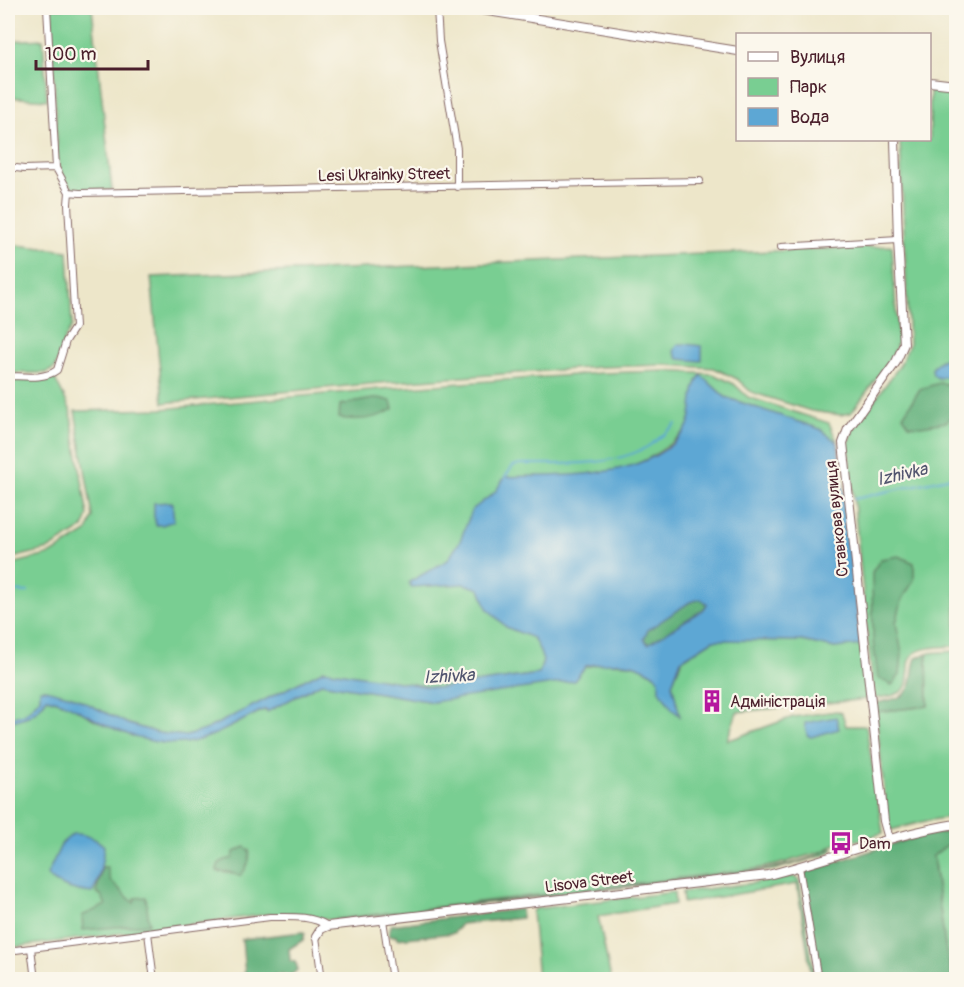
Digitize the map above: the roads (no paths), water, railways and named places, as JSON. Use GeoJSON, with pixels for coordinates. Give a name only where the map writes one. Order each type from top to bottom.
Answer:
{"type":"FeatureCollection","features":[{"type":"Feature","properties":{"kind":"street"},"geometry":{"type":"LineString","coordinates":[[8,376],[46,375],[57,370],[66,341],[75,327],[69,192],[56,168],[47,8]]}},
{"type":"Feature","properties":{"kind":"street"},"geometry":{"type":"LineString","coordinates":[[437,8],[439,41],[457,148],[457,187]]}},
{"type":"Feature","properties":{"kind":"street"},"geometry":{"type":"LineString","coordinates":[[469,8],[736,51]]}},
{"type":"Feature","properties":{"kind":"street"},"geometry":{"type":"LineString","coordinates":[[931,82],[957,85]]}},
{"type":"Feature","properties":{"kind":"street","name":"Ставкова вулиця"},"geometry":{"type":"LineString","coordinates":[[889,839],[884,821],[843,443],[848,429],[896,362],[904,344],[895,141]]}},
{"type":"Feature","properties":{"kind":"street"},"geometry":{"type":"LineString","coordinates":[[8,167],[56,168]]}},
{"type":"Feature","properties":{"kind":"street","name":"Lesi Ukrainky Street"},"geometry":{"type":"LineString","coordinates":[[69,192],[80,194],[700,181]]}},
{"type":"Feature","properties":{"kind":"street"},"geometry":{"type":"LineString","coordinates":[[781,247],[898,240]]}},
{"type":"Feature","properties":{"kind":"street","name":"Lisova Street"},"geometry":{"type":"LineString","coordinates":[[328,926],[756,877],[799,867],[889,839],[957,824]]}},
{"type":"Feature","properties":{"kind":"street"},"geometry":{"type":"LineString","coordinates":[[799,867],[818,980]]}},
{"type":"Feature","properties":{"kind":"street"},"geometry":{"type":"LineString","coordinates":[[8,951],[294,916],[317,920],[328,926]]}},
{"type":"Feature","properties":{"kind":"street"},"geometry":{"type":"LineString","coordinates":[[383,920],[392,980]]}},
{"type":"Feature","properties":{"kind":"street"},"geometry":{"type":"LineString","coordinates":[[322,980],[316,937],[321,929],[328,926]]}},
{"type":"Feature","properties":{"kind":"street"},"geometry":{"type":"LineString","coordinates":[[148,933],[154,980]]}},
{"type":"Feature","properties":{"kind":"street"},"geometry":{"type":"LineString","coordinates":[[31,948],[35,980]]}},
{"type":"Feature","properties":{"kind":"water"},"geometry":{"type":"Polygon","coordinates":[[[678,344],[701,346],[702,360],[678,359],[674,351],[678,344]]]}},
{"type":"Feature","properties":{"kind":"water"},"geometry":{"type":"Polygon","coordinates":[[[956,357],[956,375],[938,378],[933,375],[932,369],[937,363],[956,357]]]}},
{"type":"Feature","properties":{"kind":"water"},"geometry":{"type":"Polygon","coordinates":[[[701,375],[725,397],[820,429],[838,443],[861,645],[835,648],[802,641],[713,640],[681,660],[672,684],[680,716],[672,709],[659,689],[659,679],[653,674],[637,665],[615,663],[586,666],[574,681],[433,702],[321,683],[267,712],[263,710],[219,733],[191,742],[167,743],[143,739],[47,698],[39,709],[30,715],[8,722],[8,717],[23,714],[33,706],[40,698],[40,689],[72,696],[128,724],[159,733],[186,736],[205,730],[324,670],[437,688],[539,674],[543,661],[533,638],[506,627],[487,608],[480,589],[464,584],[411,587],[409,582],[448,560],[460,541],[472,510],[495,492],[505,477],[601,472],[647,460],[667,448],[688,425],[697,381],[701,375]],[[701,599],[690,602],[648,630],[644,639],[648,644],[704,609],[707,604],[701,599]]]}},
{"type":"Feature","properties":{"kind":"water"},"geometry":{"type":"Polygon","coordinates":[[[172,502],[174,521],[156,525],[154,503],[172,502]]]}},
{"type":"Feature","properties":{"kind":"water"},"geometry":{"type":"Polygon","coordinates":[[[836,717],[839,729],[808,736],[805,723],[836,717]]]}},
{"type":"Feature","properties":{"kind":"water"},"geometry":{"type":"Polygon","coordinates":[[[73,834],[90,837],[104,846],[99,878],[92,893],[67,888],[47,875],[62,843],[73,834]]]}},
{"type":"Feature","properties":{"kind":"waterway"},"geometry":{"type":"LineString","coordinates":[[505,477],[513,466],[520,464],[585,463],[618,458],[647,447],[676,424]]}},
{"type":"Feature","properties":{"kind":"waterway","name":"Izhivka"},"geometry":{"type":"LineString","coordinates":[[854,499],[956,476]]}},
{"type":"Feature","properties":{"kind":"waterway"},"geometry":{"type":"LineString","coordinates":[[8,591],[28,592]]}},
{"type":"Feature","properties":{"kind":"place","name":"Адміністрація"},"geometry":{"type":"Point","coordinates":[712,701]}},
{"type":"Feature","properties":{"kind":"place","name":"Dam"},"geometry":{"type":"Point","coordinates":[841,843]}}]}
